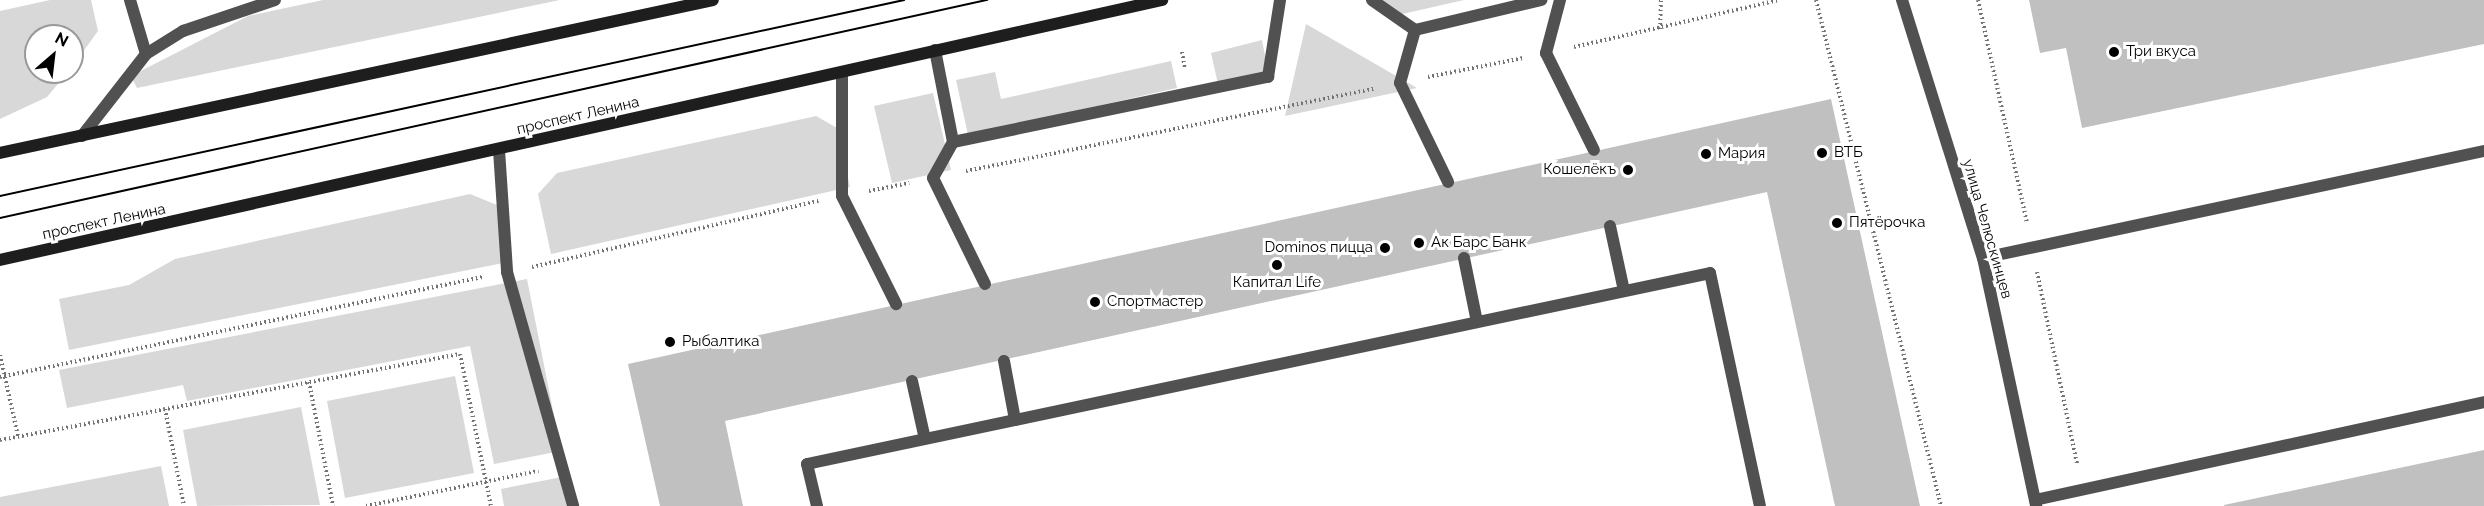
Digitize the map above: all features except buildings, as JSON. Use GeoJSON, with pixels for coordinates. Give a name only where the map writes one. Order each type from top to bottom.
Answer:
{"type":"FeatureCollection","features":[{"type":"Feature","properties":{"kind":"main road"},"geometry":{"type":"LineString","coordinates":[[0,153],[713,0]]}},
{"type":"Feature","properties":{"kind":"main road","name":"проспект Ленина"},"geometry":{"type":"LineString","coordinates":[[0,260],[1162,0]]}},
{"type":"Feature","properties":{"kind":"street"},"geometry":{"type":"LineString","coordinates":[[130,0],[146,54]]}},
{"type":"Feature","properties":{"kind":"street"},"geometry":{"type":"LineString","coordinates":[[82,136],[146,54],[183,31],[275,0]]}},
{"type":"Feature","properties":{"kind":"street"},"geometry":{"type":"LineString","coordinates":[[953,142],[1268,77],[1280,0]]}},
{"type":"Feature","properties":{"kind":"street"},"geometry":{"type":"LineString","coordinates":[[1372,0],[1415,30],[1541,0]]}},
{"type":"Feature","properties":{"kind":"street"},"geometry":{"type":"LineString","coordinates":[[1560,0],[1546,53],[1594,150]]}},
{"type":"Feature","properties":{"kind":"street","name":"улица Челюскинцев"},"geometry":{"type":"LineString","coordinates":[[1902,0],[1983,258],[2035,503]]}},
{"type":"Feature","properties":{"kind":"street"},"geometry":{"type":"LineString","coordinates":[[1415,30],[1400,83],[1448,182]]}},
{"type":"Feature","properties":{"kind":"street"},"geometry":{"type":"LineString","coordinates":[[935,50],[953,142],[933,178],[985,284]]}},
{"type":"Feature","properties":{"kind":"street"},"geometry":{"type":"LineString","coordinates":[[842,72],[843,196],[896,304]]}},
{"type":"Feature","properties":{"kind":"street"},"geometry":{"type":"LineString","coordinates":[[499,150],[507,272],[573,506]]}},
{"type":"Feature","properties":{"kind":"street"},"geometry":{"type":"LineString","coordinates":[[1983,258],[2484,151]]}},
{"type":"Feature","properties":{"kind":"street"},"geometry":{"type":"LineString","coordinates":[[1610,226],[1624,291]]}},
{"type":"Feature","properties":{"kind":"street"},"geometry":{"type":"LineString","coordinates":[[1464,258],[1477,322]]}},
{"type":"Feature","properties":{"kind":"street"},"geometry":{"type":"LineString","coordinates":[[817,506],[807,464],[1710,273],[1760,506]]}},
{"type":"Feature","properties":{"kind":"street"},"geometry":{"type":"LineString","coordinates":[[1004,361],[1015,420]]}},
{"type":"Feature","properties":{"kind":"street"},"geometry":{"type":"LineString","coordinates":[[912,381],[925,439]]}},
{"type":"Feature","properties":{"kind":"street"},"geometry":{"type":"LineString","coordinates":[[2035,503],[2484,402]]}},
{"type":"Feature","properties":{"kind":"path"},"geometry":{"type":"LineString","coordinates":[[1660,29],[1662,0]]}},
{"type":"Feature","properties":{"kind":"path"},"geometry":{"type":"LineString","coordinates":[[0,377],[507,272],[843,196],[1660,29],[1779,0]]}},
{"type":"Feature","properties":{"kind":"path"},"geometry":{"type":"LineString","coordinates":[[1816,0],[1941,506]]}},
{"type":"Feature","properties":{"kind":"path"},"geometry":{"type":"LineString","coordinates":[[0,440],[460,354],[491,506]]}},
{"type":"Feature","properties":{"kind":"path"},"geometry":{"type":"LineString","coordinates":[[0,355],[18,436]]}},
{"type":"Feature","properties":{"kind":"path"},"geometry":{"type":"LineString","coordinates":[[309,382],[333,506]]}},
{"type":"Feature","properties":{"kind":"path"},"geometry":{"type":"LineString","coordinates":[[165,409],[184,506]]}},
{"type":"Feature","properties":{"kind":"path"},"geometry":{"type":"LineString","coordinates":[[366,506],[562,466]]}},
{"type":"Feature","properties":{"kind":"shaded area"},"geometry":{"type":"Polygon","coordinates":[[[50,0],[91,0],[98,31],[84,50],[84,24],[24,24],[24,84],[58,84],[47,97],[0,119],[0,11],[50,0]]]}},
{"type":"Feature","properties":{"kind":"shaded area"},"geometry":{"type":"Polygon","coordinates":[[[323,0],[560,0],[137,88],[131,76],[248,16],[323,0]]]}},
{"type":"Feature","properties":{"kind":"shaded area"},"geometry":{"type":"Polygon","coordinates":[[[1381,0],[1464,0],[1398,15],[1381,0]]]}},
{"type":"Feature","properties":{"kind":"shaded area"},"geometry":{"type":"Polygon","coordinates":[[[1306,24],[1417,88],[1285,116],[1306,24]]]}},
{"type":"Feature","properties":{"kind":"shaded area"},"geometry":{"type":"Polygon","coordinates":[[[1262,40],[1268,71],[1218,84],[1211,53],[1262,40]]]}},
{"type":"Feature","properties":{"kind":"shaded area"},"geometry":{"type":"Polygon","coordinates":[[[1171,61],[1177,88],[968,135],[956,80],[995,72],[1001,99],[1171,61]]]}},
{"type":"Feature","properties":{"kind":"shaded area"},"geometry":{"type":"Polygon","coordinates":[[[933,93],[951,170],[892,183],[874,106],[933,93]]]}},
{"type":"Feature","properties":{"kind":"shaded area"},"geometry":{"type":"Polygon","coordinates":[[[816,116],[837,128],[850,187],[551,254],[538,194],[557,173],[816,116]]]}},
{"type":"Feature","properties":{"kind":"shaded area"},"geometry":{"type":"Polygon","coordinates":[[[470,194],[497,205],[508,262],[69,350],[59,299],[129,285],[175,259],[470,194]]]}},
{"type":"Feature","properties":{"kind":"shaded area"},"geometry":{"type":"Polygon","coordinates":[[[527,279],[561,451],[494,464],[470,346],[187,401],[183,385],[67,408],[59,370],[527,279]]]}},
{"type":"Feature","properties":{"kind":"shaded area"},"geometry":{"type":"Polygon","coordinates":[[[455,376],[474,473],[345,498],[327,401],[455,376]]]}},
{"type":"Feature","properties":{"kind":"shaded area"},"geometry":{"type":"Polygon","coordinates":[[[301,407],[320,505],[197,506],[183,430],[301,407]]]}},
{"type":"Feature","properties":{"kind":"shaded area"},"geometry":{"type":"Polygon","coordinates":[[[161,466],[169,506],[0,506],[0,497],[161,466]]]}},
{"type":"Feature","properties":{"kind":"shaded area"},"geometry":{"type":"Polygon","coordinates":[[[562,477],[568,506],[504,506],[501,489],[562,477]]]}},
{"type":"Feature","properties":{"kind":"tram line"},"geometry":{"type":"LineString","coordinates":[[0,196],[904,0]]}},
{"type":"Feature","properties":{"kind":"tram line"},"geometry":{"type":"LineString","coordinates":[[0,218],[987,0]]}},
{"type":"Feature","properties":{"kind":"place","name":"Три вкуса"},"geometry":{"type":"Point","coordinates":[2114,52]}},
{"type":"Feature","properties":{"kind":"place","name":"ВТБ"},"geometry":{"type":"Point","coordinates":[1822,153]}},
{"type":"Feature","properties":{"kind":"place","name":"Мария"},"geometry":{"type":"Point","coordinates":[1706,154]}},
{"type":"Feature","properties":{"kind":"place","name":"Кошелёкъ"},"geometry":{"type":"Point","coordinates":[1628,170]}},
{"type":"Feature","properties":{"kind":"place","name":"Пятёрочка"},"geometry":{"type":"Point","coordinates":[1837,223]}},
{"type":"Feature","properties":{"kind":"place","name":"Ак Барс Банк"},"geometry":{"type":"Point","coordinates":[1419,243]}},
{"type":"Feature","properties":{"kind":"place","name":"Dominos пицца"},"geometry":{"type":"Point","coordinates":[1385,248]}},
{"type":"Feature","properties":{"kind":"place","name":"Капитал Life"},"geometry":{"type":"Point","coordinates":[1277,265]}},
{"type":"Feature","properties":{"kind":"place","name":"Спортмастер"},"geometry":{"type":"Point","coordinates":[1095,302]}},
{"type":"Feature","properties":{"kind":"place","name":"Рыбалтика"},"geometry":{"type":"Point","coordinates":[670,342]}}]}
